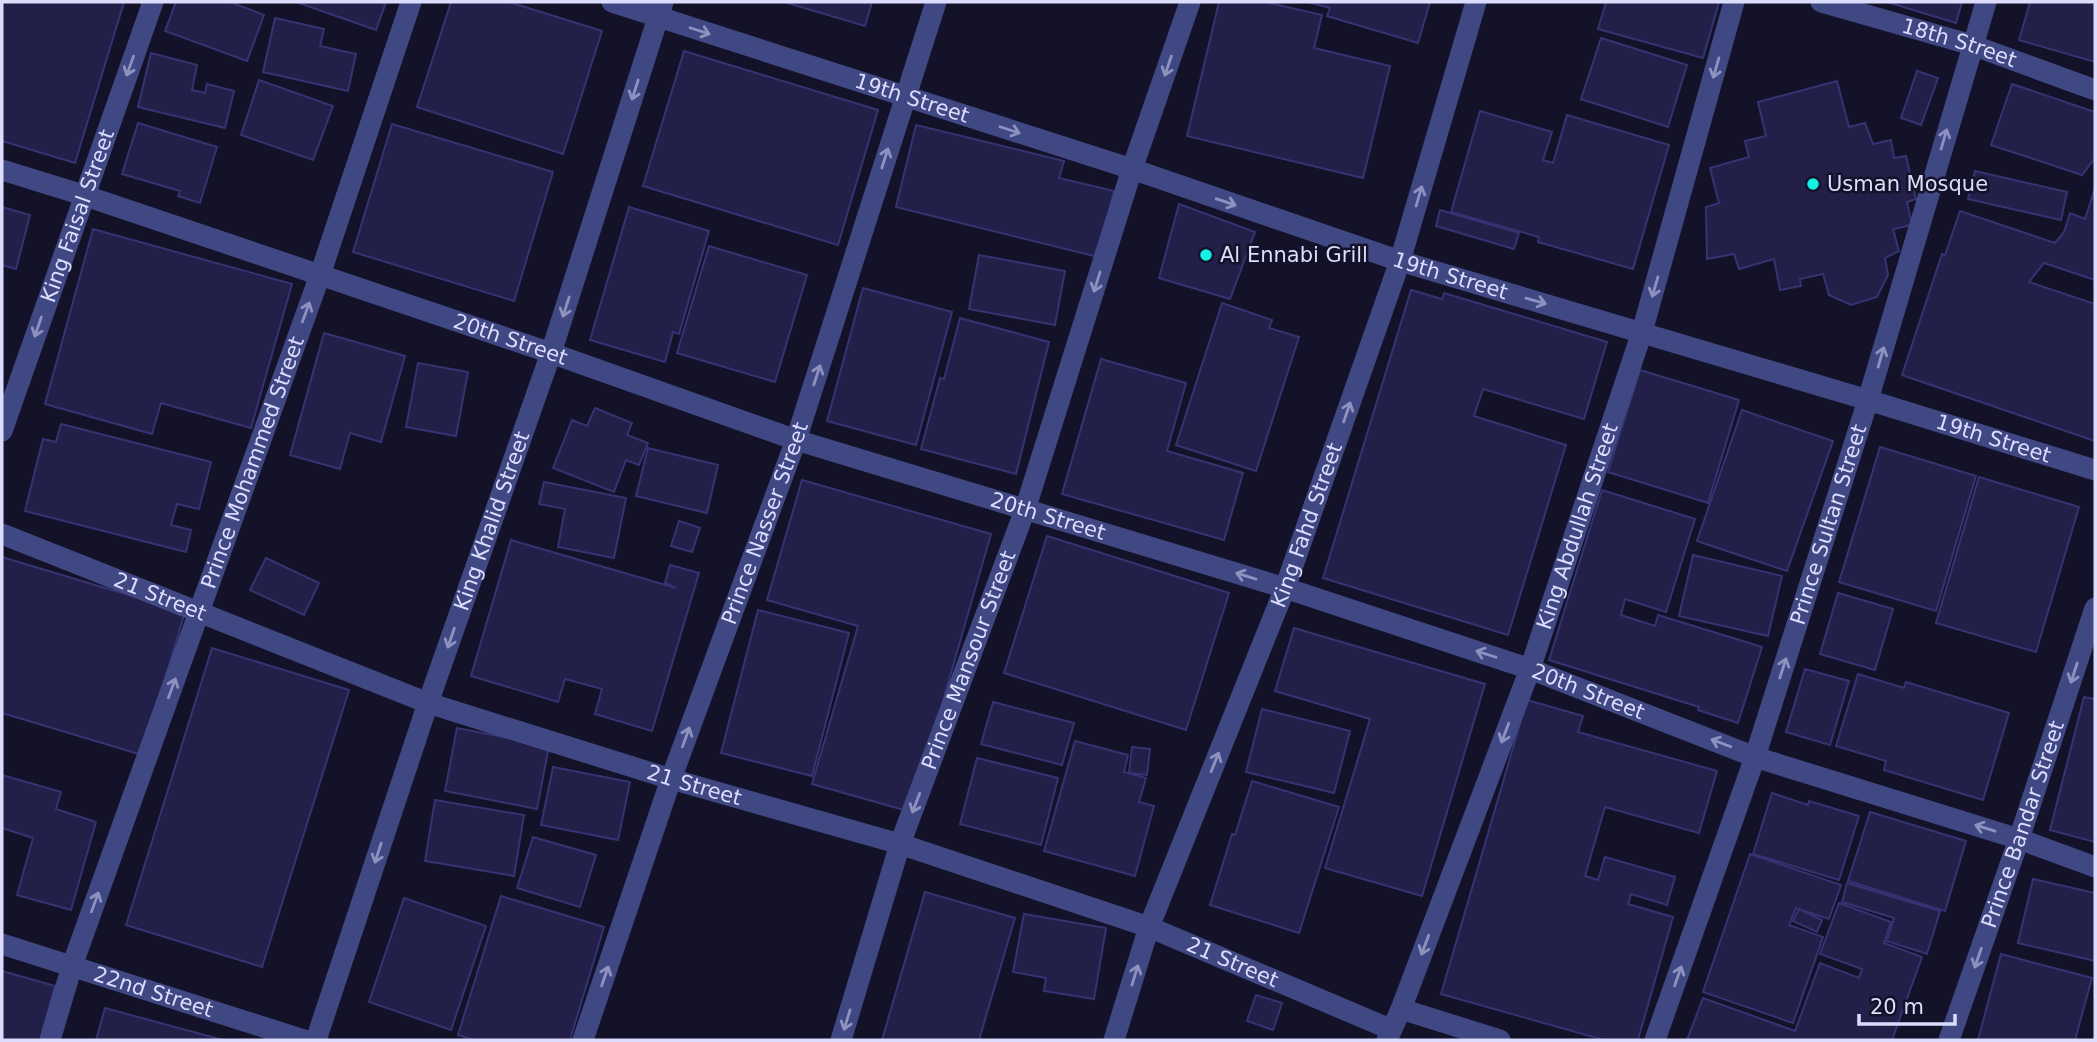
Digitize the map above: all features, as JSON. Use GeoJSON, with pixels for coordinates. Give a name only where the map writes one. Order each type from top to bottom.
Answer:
{"type":"FeatureCollection","features":[{"type":"Feature","properties":{"kind":"street","name":"King Faisal Street"},"geometry":{"type":"LineString","coordinates":[[2,431],[153,2]]}},
{"type":"Feature","properties":{"kind":"street","name":"Prince Mohammed Street"},"geometry":{"type":"LineString","coordinates":[[50,1040],[72,966],[320,275],[411,2]]}},
{"type":"Feature","properties":{"kind":"street","name":"19th Street"},"geometry":{"type":"LineString","coordinates":[[612,2],[660,9],[905,96],[1132,169],[1400,261],[2095,470]]}},
{"type":"Feature","properties":{"kind":"street","name":"Prince Nasser Street"},"geometry":{"type":"LineString","coordinates":[[583,1040],[671,779],[796,440],[936,2]]}},
{"type":"Feature","properties":{"kind":"street","name":"Prince Mansour Street"},"geometry":{"type":"LineString","coordinates":[[841,1040],[900,844],[1026,510],[1132,169],[1190,2]]}},
{"type":"Feature","properties":{"kind":"street","name":"King Fahd Street"},"geometry":{"type":"LineString","coordinates":[[1114,1040],[1149,927],[1285,588],[1400,261],[1476,2]]}},
{"type":"Feature","properties":{"kind":"street","name":"King Abdullah Street"},"geometry":{"type":"LineString","coordinates":[[1388,1034],[1401,1009],[1530,669],[1642,332],[1734,2]]}},
{"type":"Feature","properties":{"kind":"street","name":"18th Street"},"geometry":{"type":"LineString","coordinates":[[1821,2],[1972,45],[2095,90]]}},
{"type":"Feature","properties":{"kind":"street","name":"Prince Sultan Street"},"geometry":{"type":"LineString","coordinates":[[1656,1040],[1755,757],[1868,400],[1986,2]]}},
{"type":"Feature","properties":{"kind":"street","name":"King Khalid Street"},"geometry":{"type":"LineString","coordinates":[[316,1040],[428,703],[551,353],[660,9]]}},
{"type":"Feature","properties":{"kind":"street","name":"20th Street"},"geometry":{"type":"LineString","coordinates":[[2,170],[551,353],[796,440],[1285,588],[1530,669],[1755,757],[2019,839],[2095,867]]}},
{"type":"Feature","properties":{"kind":"street","name":"21 Street"},"geometry":{"type":"LineString","coordinates":[[2,534],[428,703],[671,779],[900,844],[1149,927],[1388,1034]]}},
{"type":"Feature","properties":{"kind":"street","name":"Prince Bandar Street"},"geometry":{"type":"LineString","coordinates":[[1949,1040],[2095,608]]}},
{"type":"Feature","properties":{"kind":"street","name":"22nd Street"},"geometry":{"type":"LineString","coordinates":[[2,944],[304,1040]]}},
{"type":"Feature","properties":{"kind":"street"},"geometry":{"type":"LineString","coordinates":[[1401,1009],[1500,1040]]}},
{"type":"Feature","properties":{"kind":"building"},"geometry":{"type":"Polygon","coordinates":[[[2,2],[124,2],[75,163],[2,141],[2,2]]]}},
{"type":"Feature","properties":{"kind":"building"},"geometry":{"type":"Polygon","coordinates":[[[176,2],[230,2],[264,15],[247,61],[165,31],[176,2]]]}},
{"type":"Feature","properties":{"kind":"building"},"geometry":{"type":"Polygon","coordinates":[[[296,2],[386,2],[376,30],[296,2]]]}},
{"type":"Feature","properties":{"kind":"building"},"geometry":{"type":"Polygon","coordinates":[[[451,2],[509,2],[602,31],[563,154],[417,107],[451,2]]]}},
{"type":"Feature","properties":{"kind":"building"},"geometry":{"type":"Polygon","coordinates":[[[784,2],[872,2],[865,26],[784,2]]]}},
{"type":"Feature","properties":{"kind":"building"},"geometry":{"type":"Polygon","coordinates":[[[1219,2],[1266,2],[1322,15],[1314,48],[1390,66],[1363,178],[1187,136],[1219,2]]]}},
{"type":"Feature","properties":{"kind":"building"},"geometry":{"type":"Polygon","coordinates":[[[1308,2],[1430,2],[1418,43],[1327,16],[1330,8],[1308,2]]]}},
{"type":"Feature","properties":{"kind":"building"},"geometry":{"type":"Polygon","coordinates":[[[1606,2],[1719,2],[1703,58],[1598,29],[1606,2]]]}},
{"type":"Feature","properties":{"kind":"building"},"geometry":{"type":"Polygon","coordinates":[[[1887,2],[1962,2],[1956,23],[1887,2]]]}},
{"type":"Feature","properties":{"kind":"building"},"geometry":{"type":"Polygon","coordinates":[[[2030,2],[2095,2],[2095,62],[2019,40],[2030,2]]]}},
{"type":"Feature","properties":{"kind":"building"},"geometry":{"type":"Polygon","coordinates":[[[275,18],[324,29],[320,46],[356,54],[348,91],[263,72],[275,18]]]}},
{"type":"Feature","properties":{"kind":"building"},"geometry":{"type":"Polygon","coordinates":[[[1601,38],[1687,65],[1668,127],[1581,99],[1601,38]]]}},
{"type":"Feature","properties":{"kind":"building"},"geometry":{"type":"Polygon","coordinates":[[[684,51],[878,110],[838,245],[643,186],[684,51]]]}},
{"type":"Feature","properties":{"kind":"building"},"geometry":{"type":"Polygon","coordinates":[[[151,53],[197,65],[192,90],[205,93],[207,84],[234,91],[225,128],[138,107],[151,53]]]}},
{"type":"Feature","properties":{"kind":"building"},"geometry":{"type":"Polygon","coordinates":[[[1917,71],[1938,78],[1921,125],[1901,118],[1917,71]]]}},
{"type":"Feature","properties":{"kind":"building"},"geometry":{"type":"Polygon","coordinates":[[[259,80],[333,106],[313,160],[241,135],[259,80]]]}},
{"type":"Feature","properties":{"kind":"building","name":"Usman Mosque"},"geometry":{"type":"Polygon","coordinates":[[[1837,81],[1849,127],[1865,123],[1873,144],[1891,140],[1894,158],[1906,156],[1916,199],[1907,202],[1912,225],[1893,229],[1899,251],[1885,258],[1888,275],[1877,297],[1851,305],[1829,295],[1823,274],[1800,279],[1801,286],[1780,290],[1774,259],[1739,269],[1734,254],[1707,259],[1706,207],[1719,203],[1710,168],[1749,157],[1745,141],[1766,136],[1758,102],[1837,81]]]}},
{"type":"Feature","properties":{"kind":"building"},"geometry":{"type":"Polygon","coordinates":[[[2012,84],[2095,112],[2095,158],[2082,175],[1991,145],[2012,84]]]}},
{"type":"Feature","properties":{"kind":"building"},"geometry":{"type":"Polygon","coordinates":[[[1480,111],[1552,132],[1543,160],[1553,163],[1567,115],[1669,145],[1633,269],[1538,242],[1539,237],[1451,212],[1480,111]]]}},
{"type":"Feature","properties":{"kind":"building"},"geometry":{"type":"Polygon","coordinates":[[[138,123],[217,147],[200,203],[178,196],[180,191],[122,174],[138,123]]]}},
{"type":"Feature","properties":{"kind":"building"},"geometry":{"type":"Polygon","coordinates":[[[392,124],[553,172],[514,301],[353,252],[392,124]]]}},
{"type":"Feature","properties":{"kind":"building"},"geometry":{"type":"Polygon","coordinates":[[[916,125],[1064,161],[1059,178],[1114,191],[1098,257],[896,207],[916,125]]]}},
{"type":"Feature","properties":{"kind":"building"},"geometry":{"type":"Polygon","coordinates":[[[1975,171],[2067,192],[2061,220],[1968,199],[1975,171]]]}},
{"type":"Feature","properties":{"kind":"building"},"geometry":{"type":"Polygon","coordinates":[[[2095,188],[2095,280],[2044,263],[2029,282],[2095,304],[2095,441],[1902,375],[1942,254],[1945,255],[1960,211],[2055,243],[2064,232],[2070,213],[2085,219],[2095,188]]]}},
{"type":"Feature","properties":{"kind":"building","name":"Al Ennabi Grill"},"geometry":{"type":"Polygon","coordinates":[[[1179,204],[1255,232],[1230,299],[1159,278],[1179,204]]]}},
{"type":"Feature","properties":{"kind":"building"},"geometry":{"type":"Polygon","coordinates":[[[2,207],[30,215],[16,269],[2,265],[2,207]]]}},
{"type":"Feature","properties":{"kind":"building"},"geometry":{"type":"Polygon","coordinates":[[[629,207],[709,231],[679,334],[673,332],[665,362],[590,340],[629,207]]]}},
{"type":"Feature","properties":{"kind":"building"},"geometry":{"type":"Polygon","coordinates":[[[1440,210],[1519,233],[1514,249],[1436,226],[1440,210]]]}},
{"type":"Feature","properties":{"kind":"building"},"geometry":{"type":"Polygon","coordinates":[[[93,229],[292,284],[251,428],[161,403],[152,434],[45,404],[93,229]]]}},
{"type":"Feature","properties":{"kind":"building"},"geometry":{"type":"Polygon","coordinates":[[[709,246],[807,275],[775,382],[677,353],[709,246]]]}},
{"type":"Feature","properties":{"kind":"building"},"geometry":{"type":"Polygon","coordinates":[[[979,255],[1065,271],[1055,325],[969,309],[979,255]]]}},
{"type":"Feature","properties":{"kind":"building"},"geometry":{"type":"Polygon","coordinates":[[[863,288],[952,312],[916,445],[827,421],[863,288]]]}},
{"type":"Feature","properties":{"kind":"building"},"geometry":{"type":"Polygon","coordinates":[[[1411,290],[1442,299],[1444,293],[1607,342],[1584,419],[1483,389],[1474,416],[1566,445],[1508,635],[1323,578],[1411,290]]]}},
{"type":"Feature","properties":{"kind":"building"},"geometry":{"type":"Polygon","coordinates":[[[1222,303],[1272,320],[1269,328],[1299,337],[1256,471],[1176,445],[1222,303]]]}},
{"type":"Feature","properties":{"kind":"building"},"geometry":{"type":"Polygon","coordinates":[[[960,318],[1049,342],[1016,474],[921,449],[960,318]]]}},
{"type":"Feature","properties":{"kind":"building"},"geometry":{"type":"Polygon","coordinates":[[[324,333],[405,356],[381,442],[350,433],[340,469],[290,455],[324,333]]]}},
{"type":"Feature","properties":{"kind":"building"},"geometry":{"type":"Polygon","coordinates":[[[1101,359],[1186,383],[1167,451],[1243,473],[1224,540],[1062,494],[1101,359]]]}},
{"type":"Feature","properties":{"kind":"building"},"geometry":{"type":"Polygon","coordinates":[[[418,363],[468,372],[456,436],[406,427],[418,363]]]}},
{"type":"Feature","properties":{"kind":"building"},"geometry":{"type":"Polygon","coordinates":[[[1640,370],[1739,400],[1708,503],[1608,472],[1640,370]]]}},
{"type":"Feature","properties":{"kind":"building"},"geometry":{"type":"Polygon","coordinates":[[[595,408],[632,423],[627,435],[648,443],[639,465],[626,460],[614,492],[553,468],[572,420],[587,426],[595,408]]]}},
{"type":"Feature","properties":{"kind":"building"},"geometry":{"type":"Polygon","coordinates":[[[1742,410],[1833,441],[1787,571],[1697,541],[1742,410]]]}},
{"type":"Feature","properties":{"kind":"building"},"geometry":{"type":"Polygon","coordinates":[[[61,424],[211,462],[199,509],[177,504],[171,525],[191,530],[186,552],[25,511],[43,439],[56,442],[61,424]]]}},
{"type":"Feature","properties":{"kind":"building"},"geometry":{"type":"Polygon","coordinates":[[[1880,447],[1976,476],[1936,611],[1839,582],[1880,447]]]}},
{"type":"Feature","properties":{"kind":"building"},"geometry":{"type":"Polygon","coordinates":[[[648,448],[718,465],[707,513],[636,496],[648,448]]]}},
{"type":"Feature","properties":{"kind":"building"},"geometry":{"type":"Polygon","coordinates":[[[1979,477],[2079,507],[2036,652],[1936,623],[1979,477]]]}},
{"type":"Feature","properties":{"kind":"building"},"geometry":{"type":"Polygon","coordinates":[[[802,480],[991,534],[911,812],[812,784],[858,626],[767,600],[802,480]]]}},
{"type":"Feature","properties":{"kind":"building"},"geometry":{"type":"Polygon","coordinates":[[[544,482],[626,498],[614,558],[558,547],[565,509],[539,504],[544,482]]]}},
{"type":"Feature","properties":{"kind":"building"},"geometry":{"type":"Polygon","coordinates":[[[1602,490],[1695,519],[1666,612],[1625,599],[1621,615],[1655,626],[1658,615],[1762,647],[1738,723],[1698,710],[1699,707],[1549,660],[1602,490]]]}},
{"type":"Feature","properties":{"kind":"building"},"geometry":{"type":"Polygon","coordinates":[[[679,521],[700,528],[692,552],[671,546],[679,521]]]}},
{"type":"Feature","properties":{"kind":"building"},"geometry":{"type":"Polygon","coordinates":[[[1047,536],[1229,593],[1186,730],[1004,673],[1047,536]]]}},
{"type":"Feature","properties":{"kind":"building"},"geometry":{"type":"Polygon","coordinates":[[[511,540],[676,588],[665,583],[670,565],[699,573],[652,731],[595,714],[602,689],[565,679],[558,702],[471,676],[511,540]]]}},
{"type":"Feature","properties":{"kind":"building"},"geometry":{"type":"Polygon","coordinates":[[[1693,555],[1782,576],[1768,636],[1679,616],[1693,555]]]}},
{"type":"Feature","properties":{"kind":"building"},"geometry":{"type":"Polygon","coordinates":[[[2,557],[185,612],[142,755],[2,713],[2,557]]]}},
{"type":"Feature","properties":{"kind":"building"},"geometry":{"type":"Polygon","coordinates":[[[266,558],[319,583],[304,615],[250,590],[266,558]]]}},
{"type":"Feature","properties":{"kind":"building"},"geometry":{"type":"Polygon","coordinates":[[[1838,593],[1893,609],[1875,670],[1820,654],[1838,593]]]}},
{"type":"Feature","properties":{"kind":"building"},"geometry":{"type":"Polygon","coordinates":[[[758,610],[849,633],[812,776],[721,753],[758,610]]]}},
{"type":"Feature","properties":{"kind":"building"},"geometry":{"type":"Polygon","coordinates":[[[1294,628],[1485,684],[1422,896],[1325,868],[1370,719],[1275,691],[1294,628]]]}},
{"type":"Feature","properties":{"kind":"building"},"geometry":{"type":"Polygon","coordinates":[[[212,648],[349,690],[262,967],[126,925],[212,648]]]}},
{"type":"Feature","properties":{"kind":"building"},"geometry":{"type":"Polygon","coordinates":[[[1805,669],[1849,681],[1830,745],[1786,732],[1805,669]]]}},
{"type":"Feature","properties":{"kind":"building"},"geometry":{"type":"Polygon","coordinates":[[[1858,674],[1904,688],[1906,682],[2009,713],[1983,800],[1884,770],[1886,761],[1836,746],[1858,674]]]}},
{"type":"Feature","properties":{"kind":"building"},"geometry":{"type":"Polygon","coordinates":[[[2084,697],[2095,699],[2095,842],[2050,830],[2084,697]]]}},
{"type":"Feature","properties":{"kind":"building"},"geometry":{"type":"Polygon","coordinates":[[[1527,700],[1583,716],[1578,732],[1717,771],[1699,833],[1605,807],[1585,876],[1598,880],[1605,857],[1675,877],[1667,905],[1631,894],[1628,904],[1673,917],[1638,1040],[1604,1040],[1441,994],[1527,700]]]}},
{"type":"Feature","properties":{"kind":"building"},"geometry":{"type":"Polygon","coordinates":[[[993,702],[1074,723],[1062,765],[981,744],[993,702]]]}},
{"type":"Feature","properties":{"kind":"building"},"geometry":{"type":"Polygon","coordinates":[[[1262,709],[1350,731],[1334,793],[1246,772],[1262,709]]]}},
{"type":"Feature","properties":{"kind":"building"},"geometry":{"type":"Polygon","coordinates":[[[457,728],[549,746],[537,809],[445,791],[457,728]]]}},
{"type":"Feature","properties":{"kind":"building"},"geometry":{"type":"Polygon","coordinates":[[[1075,741],[1128,755],[1124,772],[1146,778],[1139,802],[1154,806],[1135,876],[1044,851],[1075,741]]]}},
{"type":"Feature","properties":{"kind":"building"},"geometry":{"type":"Polygon","coordinates":[[[1132,747],[1150,749],[1147,775],[1129,773],[1132,747]]]}},
{"type":"Feature","properties":{"kind":"building"},"geometry":{"type":"Polygon","coordinates":[[[977,758],[1058,778],[1041,845],[960,824],[977,758]]]}},
{"type":"Feature","properties":{"kind":"building"},"geometry":{"type":"Polygon","coordinates":[[[553,767],[630,782],[618,840],[541,825],[553,767]]]}},
{"type":"Feature","properties":{"kind":"building"},"geometry":{"type":"Polygon","coordinates":[[[2,775],[61,792],[56,809],[96,822],[71,910],[17,895],[33,838],[2,828],[2,775]]]}},
{"type":"Feature","properties":{"kind":"building"},"geometry":{"type":"Polygon","coordinates":[[[1252,781],[1339,807],[1299,933],[1210,905],[1252,781]]]}},
{"type":"Feature","properties":{"kind":"building"},"geometry":{"type":"Polygon","coordinates":[[[1772,793],[1808,805],[1809,801],[1859,816],[1839,880],[1753,854],[1772,793]]]}},
{"type":"Feature","properties":{"kind":"building"},"geometry":{"type":"Polygon","coordinates":[[[435,800],[524,815],[514,876],[425,861],[435,800]]]}},
{"type":"Feature","properties":{"kind":"building"},"geometry":{"type":"Polygon","coordinates":[[[1870,812],[1966,841],[1945,911],[1848,881],[1870,812]]]}},
{"type":"Feature","properties":{"kind":"building"},"geometry":{"type":"Polygon","coordinates":[[[533,837],[596,855],[580,907],[517,888],[533,837]]]}},
{"type":"Feature","properties":{"kind":"building"},"geometry":{"type":"Polygon","coordinates":[[[1750,854],[1841,885],[1829,919],[1796,908],[1789,925],[1823,937],[1793,1023],[1703,992],[1750,854]]]}},
{"type":"Feature","properties":{"kind":"building"},"geometry":{"type":"Polygon","coordinates":[[[2033,879],[2095,893],[2095,961],[2018,943],[2033,879]]]}},
{"type":"Feature","properties":{"kind":"building"},"geometry":{"type":"Polygon","coordinates":[[[1847,883],[1940,911],[1927,954],[1887,941],[1894,918],[1842,902],[1847,883]]]}},
{"type":"Feature","properties":{"kind":"building"},"geometry":{"type":"Polygon","coordinates":[[[925,892],[1015,918],[979,1040],[882,1040],[925,892]]]}},
{"type":"Feature","properties":{"kind":"building"},"geometry":{"type":"Polygon","coordinates":[[[501,896],[604,927],[570,1040],[475,1040],[458,1035],[501,896]]]}},
{"type":"Feature","properties":{"kind":"building"},"geometry":{"type":"Polygon","coordinates":[[[404,898],[486,926],[451,1030],[369,1002],[404,898]]]}},
{"type":"Feature","properties":{"kind":"building"},"geometry":{"type":"Polygon","coordinates":[[[1839,903],[1891,922],[1884,943],[1922,957],[1892,1040],[1687,1040],[1703,998],[1795,1031],[1820,963],[1859,978],[1862,969],[1820,954],[1839,903]]]}},
{"type":"Feature","properties":{"kind":"building"},"geometry":{"type":"Polygon","coordinates":[[[1799,909],[1822,920],[1817,932],[1793,921],[1799,909]]]}},
{"type":"Feature","properties":{"kind":"building"},"geometry":{"type":"Polygon","coordinates":[[[1024,914],[1106,928],[1094,999],[1044,991],[1046,978],[1013,972],[1024,914]]]}},
{"type":"Feature","properties":{"kind":"building"},"geometry":{"type":"Polygon","coordinates":[[[2001,954],[2092,978],[2075,1040],[1978,1040],[2001,954]]]}},
{"type":"Feature","properties":{"kind":"building"},"geometry":{"type":"Polygon","coordinates":[[[2,971],[55,986],[40,1040],[2,1040],[2,971]]]}},
{"type":"Feature","properties":{"kind":"building"},"geometry":{"type":"Polygon","coordinates":[[[1256,995],[1282,1003],[1273,1030],[1247,1021],[1256,995]]]}},
{"type":"Feature","properties":{"kind":"building"},"geometry":{"type":"Polygon","coordinates":[[[105,1008],[223,1040],[96,1040],[105,1008]]]}},
{"type":"Feature","properties":{"kind":"place","name":"Usman Mosque"},"geometry":{"type":"Point","coordinates":[1813,184]}},
{"type":"Feature","properties":{"kind":"place","name":"Al Ennabi Grill"},"geometry":{"type":"Point","coordinates":[1206,255]}}]}
